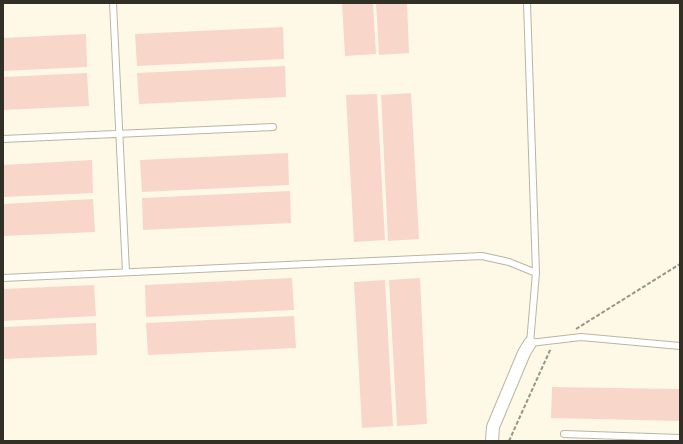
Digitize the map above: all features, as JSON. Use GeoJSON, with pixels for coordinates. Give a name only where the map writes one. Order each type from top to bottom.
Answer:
{"type":"FeatureCollection","features":[{"type":"Feature","properties":{"kind":"street"},"geometry":{"type":"LineString","coordinates":[[492,441],[493,427],[524,353],[530,344]]}},
{"type":"Feature","properties":{"kind":"lane"},"geometry":{"type":"LineString","coordinates":[[113,3],[126,272]]}},
{"type":"Feature","properties":{"kind":"lane"},"geometry":{"type":"LineString","coordinates":[[527,3],[536,273],[530,344],[581,337],[680,346]]}},
{"type":"Feature","properties":{"kind":"lane"},"geometry":{"type":"LineString","coordinates":[[3,139],[273,127]]}},
{"type":"Feature","properties":{"kind":"lane"},"geometry":{"type":"LineString","coordinates":[[3,278],[482,256],[509,262],[536,273]]}},
{"type":"Feature","properties":{"kind":"lane"},"geometry":{"type":"LineString","coordinates":[[564,434],[680,438]]}},
{"type":"Feature","properties":{"kind":"building"},"geometry":{"type":"Polygon","coordinates":[[[342,3],[373,3],[376,54],[345,56],[342,3]]]}},
{"type":"Feature","properties":{"kind":"building"},"geometry":{"type":"Polygon","coordinates":[[[376,3],[407,3],[409,53],[379,55],[376,3]]]}},
{"type":"Feature","properties":{"kind":"building"},"geometry":{"type":"Polygon","coordinates":[[[283,27],[284,59],[137,66],[135,34],[283,27]]]}},
{"type":"Feature","properties":{"kind":"building"},"geometry":{"type":"Polygon","coordinates":[[[86,34],[87,67],[3,71],[3,38],[86,34]]]}},
{"type":"Feature","properties":{"kind":"building"},"geometry":{"type":"Polygon","coordinates":[[[285,66],[286,97],[139,104],[137,73],[285,66]]]}},
{"type":"Feature","properties":{"kind":"building"},"geometry":{"type":"Polygon","coordinates":[[[87,73],[89,106],[3,110],[3,77],[87,73]]]}},
{"type":"Feature","properties":{"kind":"building"},"geometry":{"type":"Polygon","coordinates":[[[411,93],[419,239],[388,241],[381,95],[411,93]]]}},
{"type":"Feature","properties":{"kind":"building"},"geometry":{"type":"Polygon","coordinates":[[[377,94],[385,240],[354,242],[346,95],[377,94]]]}},
{"type":"Feature","properties":{"kind":"building"},"geometry":{"type":"Polygon","coordinates":[[[288,153],[289,185],[142,192],[140,160],[288,153]]]}},
{"type":"Feature","properties":{"kind":"building"},"geometry":{"type":"Polygon","coordinates":[[[92,160],[93,193],[3,197],[3,165],[92,160]]]}},
{"type":"Feature","properties":{"kind":"building"},"geometry":{"type":"Polygon","coordinates":[[[290,191],[291,223],[143,230],[142,198],[290,191]]]}},
{"type":"Feature","properties":{"kind":"building"},"geometry":{"type":"Polygon","coordinates":[[[93,199],[95,232],[3,236],[3,204],[93,199]]]}},
{"type":"Feature","properties":{"kind":"building"},"geometry":{"type":"Polygon","coordinates":[[[292,278],[294,310],[146,317],[145,285],[292,278]]]}},
{"type":"Feature","properties":{"kind":"building"},"geometry":{"type":"Polygon","coordinates":[[[420,278],[427,424],[397,426],[389,280],[420,278]]]}},
{"type":"Feature","properties":{"kind":"building"},"geometry":{"type":"Polygon","coordinates":[[[385,280],[393,426],[362,428],[354,282],[385,280]]]}},
{"type":"Feature","properties":{"kind":"building"},"geometry":{"type":"Polygon","coordinates":[[[94,285],[96,316],[3,321],[3,289],[94,285]]]}},
{"type":"Feature","properties":{"kind":"building"},"geometry":{"type":"Polygon","coordinates":[[[294,316],[296,348],[148,355],[146,323],[294,316]]]}},
{"type":"Feature","properties":{"kind":"building"},"geometry":{"type":"Polygon","coordinates":[[[96,323],[97,355],[3,359],[3,327],[96,323]]]}},
{"type":"Feature","properties":{"kind":"building"},"geometry":{"type":"Polygon","coordinates":[[[552,387],[680,389],[680,421],[551,418],[552,387]]]}}]}
